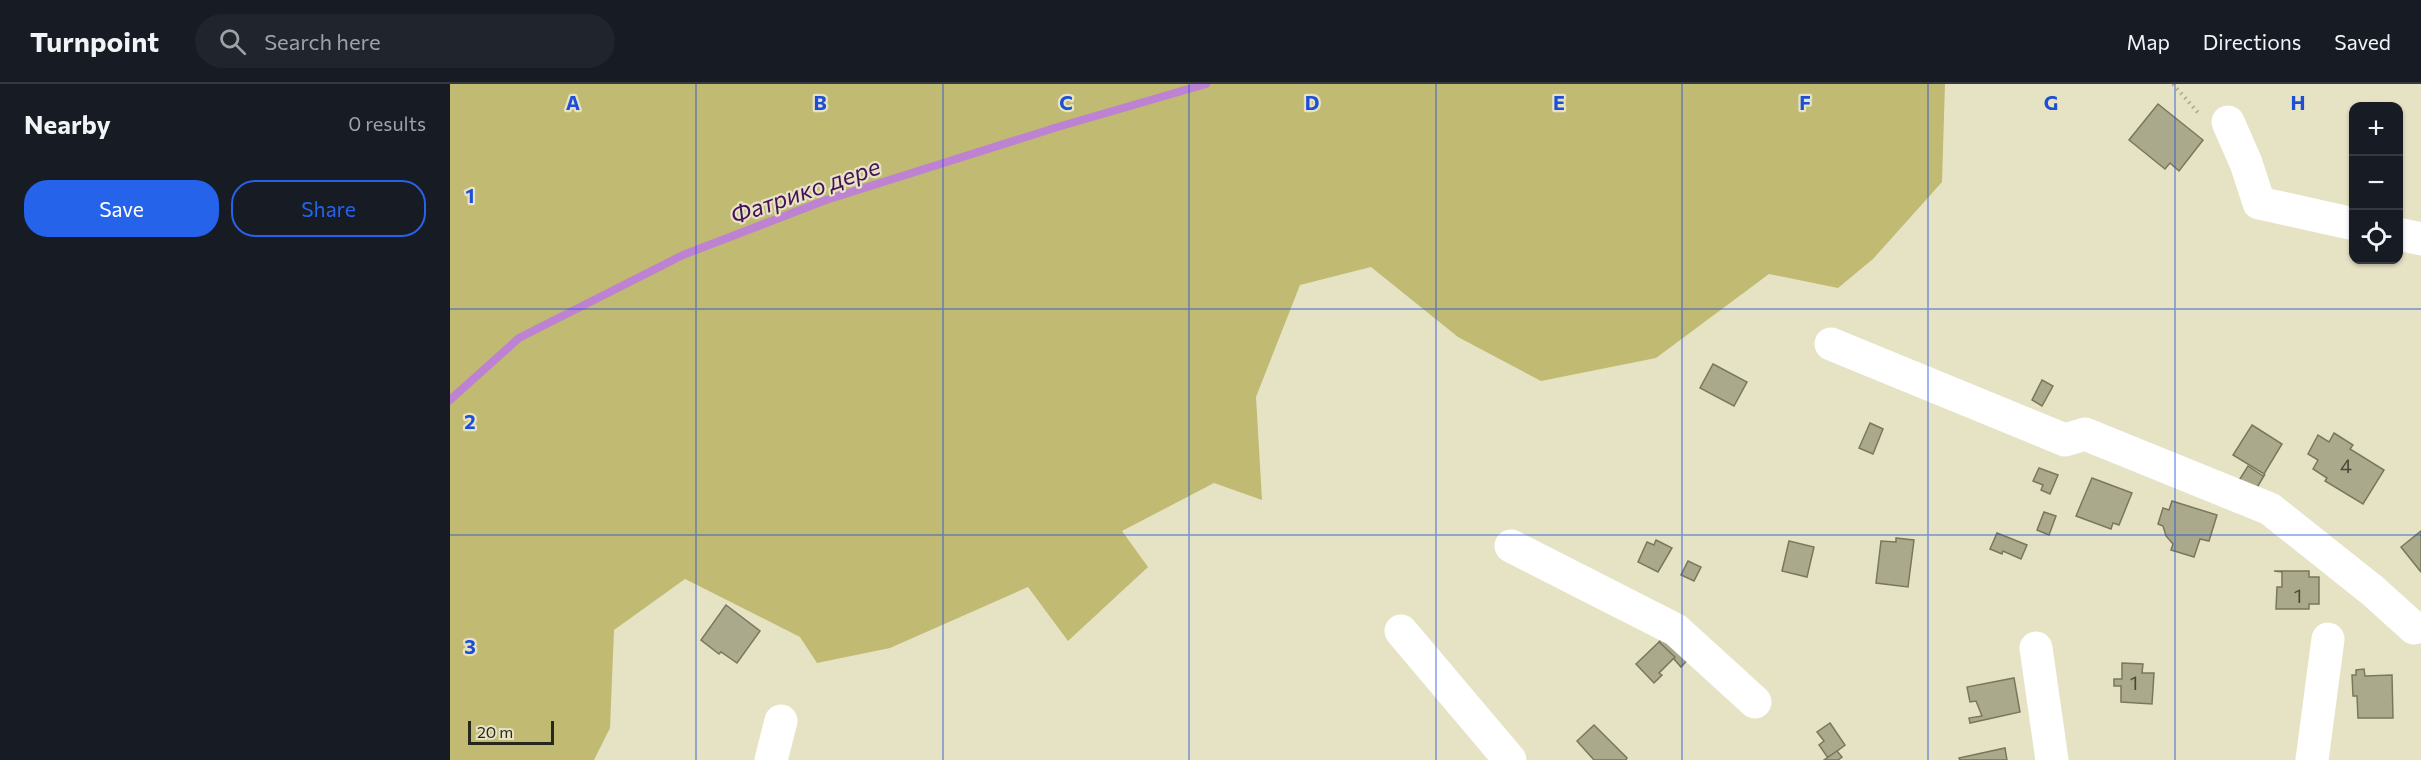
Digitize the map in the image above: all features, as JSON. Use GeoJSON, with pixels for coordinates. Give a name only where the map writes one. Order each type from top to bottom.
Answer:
{"type":"FeatureCollection","features":[{"type":"Feature","properties":{"kind":"street"},"geometry":{"type":"LineString","coordinates":[[2228,122],[2246,163],[2259,203],[2349,223]]}},
{"type":"Feature","properties":{"kind":"street"},"geometry":{"type":"LineString","coordinates":[[2403,235],[2421,240]]}},
{"type":"Feature","properties":{"kind":"street"},"geometry":{"type":"LineString","coordinates":[[1831,344],[2066,440],[2085,434],[2270,509],[2373,591],[2414,628]]}},
{"type":"Feature","properties":{"kind":"street"},"geometry":{"type":"LineString","coordinates":[[1511,546],[1676,630],[1755,702]]}},
{"type":"Feature","properties":{"kind":"street"},"geometry":{"type":"LineString","coordinates":[[1401,631],[1510,760]]}},
{"type":"Feature","properties":{"kind":"street"},"geometry":{"type":"LineString","coordinates":[[2312,760],[2328,639]]}},
{"type":"Feature","properties":{"kind":"street"},"geometry":{"type":"LineString","coordinates":[[2036,648],[2052,760]]}},
{"type":"Feature","properties":{"kind":"street"},"geometry":{"type":"LineString","coordinates":[[771,760],[781,721]]}},
{"type":"Feature","properties":{"kind":"shaded area"},"geometry":{"type":"Polygon","coordinates":[[[450,84],[1945,84],[1942,182],[1873,259],[1838,288],[1769,274],[1656,358],[1541,381],[1458,337],[1371,267],[1300,285],[1256,397],[1262,500],[1214,483],[1122,531],[1148,567],[1068,641],[1028,587],[890,648],[817,663],[800,637],[685,579],[614,630],[610,728],[594,760],[450,760],[450,84]]]}},
{"type":"Feature","properties":{"kind":"building"},"geometry":{"type":"Polygon","coordinates":[[[2158,104],[2203,140],[2179,171],[2170,163],[2165,169],[2129,140],[2158,104]]]}},
{"type":"Feature","properties":{"kind":"building"},"geometry":{"type":"Polygon","coordinates":[[[1713,364],[1747,382],[1734,406],[1700,388],[1713,364]]]}},
{"type":"Feature","properties":{"kind":"building"},"geometry":{"type":"Polygon","coordinates":[[[2042,380],[2053,386],[2042,406],[2032,400],[2042,380]]]}},
{"type":"Feature","properties":{"kind":"building"},"geometry":{"type":"Polygon","coordinates":[[[1870,423],[1883,429],[1873,454],[1859,448],[1870,423]]]}},
{"type":"Feature","properties":{"kind":"building"},"geometry":{"type":"Polygon","coordinates":[[[2252,425],[2282,444],[2264,474],[2233,455],[2252,425]]]}},
{"type":"Feature","properties":{"kind":"building"},"geometry":{"type":"Polygon","coordinates":[[[2334,433],[2353,445],[2350,449],[2384,470],[2363,504],[2325,481],[2327,478],[2313,469],[2318,460],[2308,454],[2318,435],[2329,442],[2334,433]]]}},
{"type":"Feature","properties":{"kind":"building"},"geometry":{"type":"Polygon","coordinates":[[[2248,466],[2263,476],[2265,474],[2255,491],[2238,482],[2248,466]]]}},
{"type":"Feature","properties":{"kind":"building"},"geometry":{"type":"Polygon","coordinates":[[[2039,468],[2058,475],[2050,494],[2041,490],[2043,485],[2033,481],[2039,468]]]}},
{"type":"Feature","properties":{"kind":"building"},"geometry":{"type":"Polygon","coordinates":[[[2092,478],[2132,493],[2119,525],[2113,523],[2111,529],[2076,516],[2092,478]]]}},
{"type":"Feature","properties":{"kind":"building"},"geometry":{"type":"Polygon","coordinates":[[[2172,501],[2217,515],[2209,541],[2200,539],[2194,557],[2171,550],[2173,544],[2166,536],[2163,526],[2158,524],[2163,508],[2169,510],[2172,501]]]}},
{"type":"Feature","properties":{"kind":"building"},"geometry":{"type":"Polygon","coordinates":[[[2044,512],[2056,516],[2049,535],[2037,530],[2044,512]]]}},
{"type":"Feature","properties":{"kind":"building"},"geometry":{"type":"Polygon","coordinates":[[[2421,531],[2421,572],[2401,547],[2421,531]]]}},
{"type":"Feature","properties":{"kind":"building"},"geometry":{"type":"Polygon","coordinates":[[[1997,533],[2027,545],[2021,559],[2003,551],[2002,554],[1990,549],[1997,533]]]}},
{"type":"Feature","properties":{"kind":"building"},"geometry":{"type":"Polygon","coordinates":[[[1896,538],[1914,540],[1908,587],[1876,583],[1881,541],[1896,542],[1896,538]]]}},
{"type":"Feature","properties":{"kind":"building"},"geometry":{"type":"Polygon","coordinates":[[[1656,540],[1672,548],[1658,572],[1638,562],[1647,542],[1654,545],[1656,540]]]}},
{"type":"Feature","properties":{"kind":"building"},"geometry":{"type":"Polygon","coordinates":[[[1789,541],[1814,547],[1807,577],[1782,571],[1789,541]]]}},
{"type":"Feature","properties":{"kind":"building"},"geometry":{"type":"Polygon","coordinates":[[[1688,561],[1701,567],[1694,581],[1681,575],[1688,561]]]}},
{"type":"Feature","properties":{"kind":"building"},"geometry":{"type":"Polygon","coordinates":[[[2274,571],[2309,571],[2309,577],[2319,577],[2319,604],[2309,604],[2309,609],[2276,609],[2277,587],[2282,587],[2282,572],[2274,571]]]}},
{"type":"Feature","properties":{"kind":"building"},"geometry":{"type":"Polygon","coordinates":[[[726,605],[760,631],[737,663],[721,652],[719,654],[701,640],[726,605]]]}},
{"type":"Feature","properties":{"kind":"building"},"geometry":{"type":"Polygon","coordinates":[[[1664,636],[1690,657],[1681,667],[1659,642],[1664,636]]]}},
{"type":"Feature","properties":{"kind":"building"},"geometry":{"type":"Polygon","coordinates":[[[1659,642],[1675,657],[1659,673],[1662,675],[1654,683],[1636,664],[1659,642]]]}},
{"type":"Feature","properties":{"kind":"building"},"geometry":{"type":"Polygon","coordinates":[[[2122,663],[2143,664],[2142,673],[2154,673],[2152,704],[2121,702],[2121,686],[2114,686],[2114,679],[2122,679],[2122,663]]]}},
{"type":"Feature","properties":{"kind":"building"},"geometry":{"type":"Polygon","coordinates":[[[2364,669],[2365,676],[2392,675],[2393,718],[2358,718],[2357,696],[2353,696],[2352,675],[2356,675],[2356,670],[2364,669]]]}},
{"type":"Feature","properties":{"kind":"building"},"geometry":{"type":"Polygon","coordinates":[[[2014,678],[2020,712],[1970,723],[1969,718],[1982,716],[1976,701],[1970,702],[1967,687],[2014,678]]]}},
{"type":"Feature","properties":{"kind":"building"},"geometry":{"type":"Polygon","coordinates":[[[1830,723],[1845,745],[1828,758],[1819,745],[1824,741],[1817,732],[1830,723]]]}},
{"type":"Feature","properties":{"kind":"building"},"geometry":{"type":"Polygon","coordinates":[[[1594,725],[1627,758],[1626,760],[1594,760],[1577,741],[1594,725]]]}},
{"type":"Feature","properties":{"kind":"building"},"geometry":{"type":"Polygon","coordinates":[[[2005,748],[2007,760],[1960,760],[1959,758],[2005,748]]]}},
{"type":"Feature","properties":{"kind":"building"},"geometry":{"type":"Polygon","coordinates":[[[1837,751],[1842,757],[1838,760],[1824,760],[1837,751]]]}},
{"type":"Feature","properties":{"kind":"waterway","name":"Фатрико дере"},"geometry":{"type":"LineString","coordinates":[[450,400],[519,338],[683,255],[826,200],[1061,126],[1206,84]]}}]}
